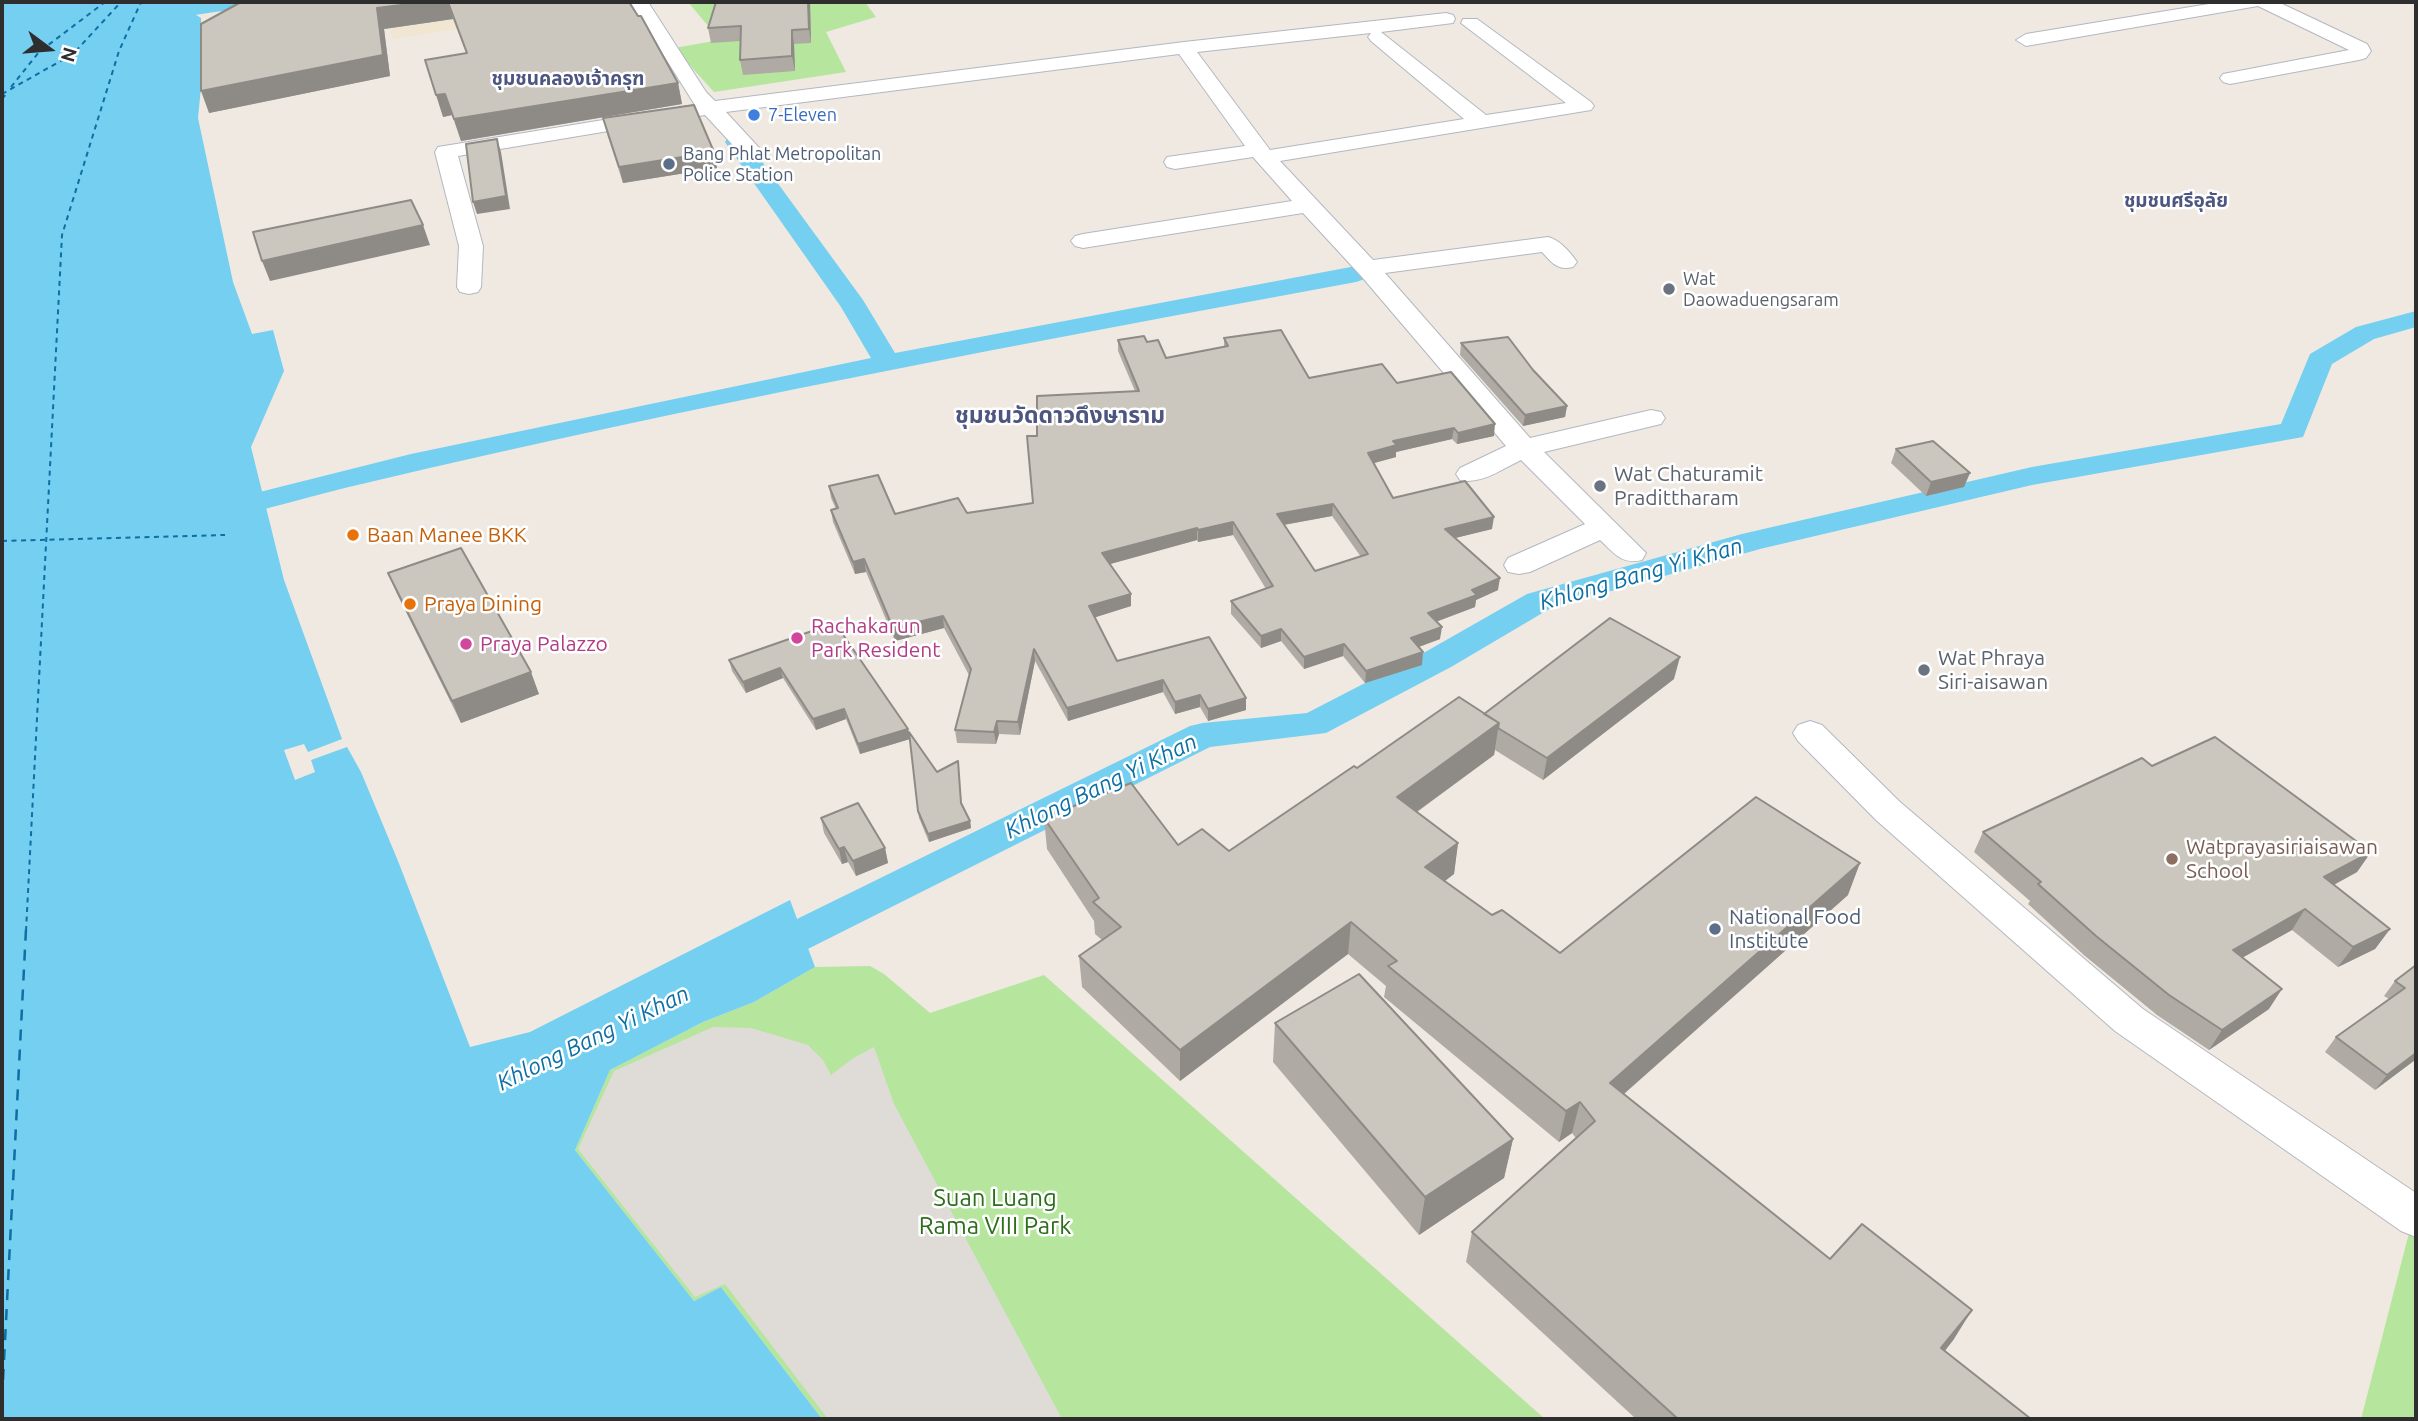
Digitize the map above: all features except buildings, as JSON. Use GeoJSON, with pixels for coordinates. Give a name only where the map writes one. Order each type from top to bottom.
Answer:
{"type":"FeatureCollection","features":[{"type":"Feature","properties":{"kind":"street"},"geometry":{"type":"LineString","coordinates":[[639,2],[698,96],[751,150]]}},
{"type":"Feature","properties":{"kind":"street"},"geometry":{"type":"LineString","coordinates":[[2026,40],[2253,2]]}},
{"type":"Feature","properties":{"kind":"street"},"geometry":{"type":"LineString","coordinates":[[2230,78],[2359,54],[2361,51],[2360,48],[2264,2]]}},
{"type":"Feature","properties":{"kind":"street"},"geometry":{"type":"LineString","coordinates":[[469,287],[471,246],[446,152],[712,108],[1184,48],[1446,19]]}},
{"type":"Feature","properties":{"kind":"street"},"geometry":{"type":"LineString","coordinates":[[1175,162],[1261,153],[1584,106],[1470,23]]}},
{"type":"Feature","properties":{"kind":"street"},"geometry":{"type":"LineString","coordinates":[[1378,37],[1481,122]]}},
{"type":"Feature","properties":{"kind":"street"},"geometry":{"type":"LineString","coordinates":[[1184,48],[1261,153],[1367,268],[1524,448],[1631,553]]}},
{"type":"Feature","properties":{"kind":"street"},"geometry":{"type":"LineString","coordinates":[[1083,242],[1309,205]]}},
{"type":"Feature","properties":{"kind":"street"},"geometry":{"type":"LineString","coordinates":[[1367,268],[1548,244],[1565,262]]}},
{"type":"Feature","properties":{"kind":"street"},"geometry":{"type":"LineString","coordinates":[[1470,474],[1524,448],[1651,418]]}},
{"type":"Feature","properties":{"kind":"street"},"geometry":{"type":"LineString","coordinates":[[1519,565],[1604,527]]}},
{"type":"Feature","properties":{"kind":"street"},"geometry":{"type":"LineString","coordinates":[[1810,733],[1888,811],[2129,1020],[2416,1217]]}},
{"type":"Feature","properties":{"kind":"shaded area"},"geometry":{"type":"Polygon","coordinates":[[[381,2],[632,2],[393,39],[381,2]]]}},
{"type":"Feature","properties":{"kind":"shaded area"},"geometry":{"type":"Polygon","coordinates":[[[713,1027],[751,1028],[808,1045],[823,1060],[831,1075],[874,1047],[894,1104],[1062,1419],[828,1419],[725,1284],[695,1297],[578,1149],[614,1071],[713,1027]]]}},
{"type":"Feature","properties":{"kind":"green space"},"geometry":{"type":"Polygon","coordinates":[[[688,2],[865,2],[876,17],[826,32],[846,72],[714,92],[674,48],[720,40],[688,2]]]}},
{"type":"Feature","properties":{"kind":"green space","name":"Suan Luang Rama VIII Park"},"geometry":{"type":"Polygon","coordinates":[[[870,966],[884,974],[930,1013],[1044,975],[1545,1419],[822,1419],[721,1287],[694,1301],[575,1150],[610,1070],[703,1022],[754,1002],[815,967],[870,966]]]}},
{"type":"Feature","properties":{"kind":"green space"},"geometry":{"type":"Polygon","coordinates":[[[2409,1233],[2416,1239],[2416,1419],[2361,1419],[2409,1233]]]}},
{"type":"Feature","properties":{"kind":"water"},"geometry":{"type":"Polygon","coordinates":[[[2,2],[187,2],[193,13],[201,18],[202,77],[198,118],[233,282],[252,334],[273,330],[284,371],[251,447],[284,580],[342,739],[308,752],[304,744],[284,750],[295,780],[315,772],[311,760],[347,747],[361,772],[398,861],[470,1047],[530,1032],[790,900],[815,967],[754,1002],[703,1022],[610,1070],[575,1150],[694,1301],[721,1287],[822,1419],[2,1419],[2,2]]]}},
{"type":"Feature","properties":{"kind":"waterway"},"geometry":{"type":"LineString","coordinates":[[146,16],[243,2]]}},
{"type":"Feature","properties":{"kind":"waterway"},"geometry":{"type":"LineString","coordinates":[[736,142],[854,306],[887,362]]}},
{"type":"Feature","properties":{"kind":"waterway"},"geometry":{"type":"LineString","coordinates":[[219,512],[411,463],[699,401],[980,344],[1356,274]]}},
{"type":"Feature","properties":{"kind":"waterway","name":"Khlong Bang Yi Khan"},"geometry":{"type":"LineString","coordinates":[[760,955],[1203,735],[1314,724],[1439,659],[1539,601],[1753,541],[2032,476],[2293,431],[2320,360],[2365,333],[2416,319]]}},
{"type":"Feature","properties":{"kind":"ferry route"},"geometry":{"type":"LineString","coordinates":[[11,87],[39,52],[105,2]]}},
{"type":"Feature","properties":{"kind":"ferry route"},"geometry":{"type":"LineString","coordinates":[[2,94],[73,54],[121,2]]}},
{"type":"Feature","properties":{"kind":"ferry route"},"geometry":{"type":"LineString","coordinates":[[46,540],[62,235],[119,51],[141,2]]}},
{"type":"Feature","properties":{"kind":"ferry route"},"geometry":{"type":"LineString","coordinates":[[2,99],[8,92]]}},
{"type":"Feature","properties":{"kind":"ferry route"},"geometry":{"type":"LineString","coordinates":[[46,540],[225,535]]}},
{"type":"Feature","properties":{"kind":"ferry route"},"geometry":{"type":"LineString","coordinates":[[2,541],[46,540]]}},
{"type":"Feature","properties":{"kind":"ferry route"},"geometry":{"type":"LineString","coordinates":[[26,931],[46,540]]}},
{"type":"Feature","properties":{"kind":"ferry route"},"geometry":{"type":"LineString","coordinates":[[2,1400],[26,929]]}},
{"type":"Feature","properties":{"kind":"place","name":"7-Eleven"},"geometry":{"type":"Point","coordinates":[754,115]}},
{"type":"Feature","properties":{"kind":"place","name":"Bang Phlat Metropolitan Police Station"},"geometry":{"type":"Point","coordinates":[669,164]}},
{"type":"Feature","properties":{"kind":"place","name":"Wat Daowaduengsaram"},"geometry":{"type":"Point","coordinates":[1669,289]}},
{"type":"Feature","properties":{"kind":"place","name":"Wat Chaturamit Pradittharam"},"geometry":{"type":"Point","coordinates":[1600,486]}},
{"type":"Feature","properties":{"kind":"place","name":"Baan Manee BKK"},"geometry":{"type":"Point","coordinates":[353,535]}},
{"type":"Feature","properties":{"kind":"place","name":"Praya Dining"},"geometry":{"type":"Point","coordinates":[410,604]}},
{"type":"Feature","properties":{"kind":"place","name":"Rachakarun Park Resident"},"geometry":{"type":"Point","coordinates":[797,638]}},
{"type":"Feature","properties":{"kind":"place","name":"Praya Palazzo"},"geometry":{"type":"Point","coordinates":[466,644]}},
{"type":"Feature","properties":{"kind":"place","name":"Wat Phraya Siri-aisawan"},"geometry":{"type":"Point","coordinates":[1924,670]}},
{"type":"Feature","properties":{"kind":"place","name":"Watprayasiriaisawan School"},"geometry":{"type":"Point","coordinates":[2172,859]}},
{"type":"Feature","properties":{"kind":"place","name":"National Food Institute"},"geometry":{"type":"Point","coordinates":[1715,929]}},
{"type":"Feature","properties":{"kind":"district","name":"ชุมชนคลองเจ้าครุฑ"},"geometry":{"type":"Point","coordinates":[568,79]}},
{"type":"Feature","properties":{"kind":"district","name":"ชุมชนศรีอุลัย"},"geometry":{"type":"Point","coordinates":[2176,201]}},
{"type":"Feature","properties":{"kind":"district","name":"ชุมชนวัดดาวดึงษาราม"},"geometry":{"type":"Point","coordinates":[1060,415]}}]}
